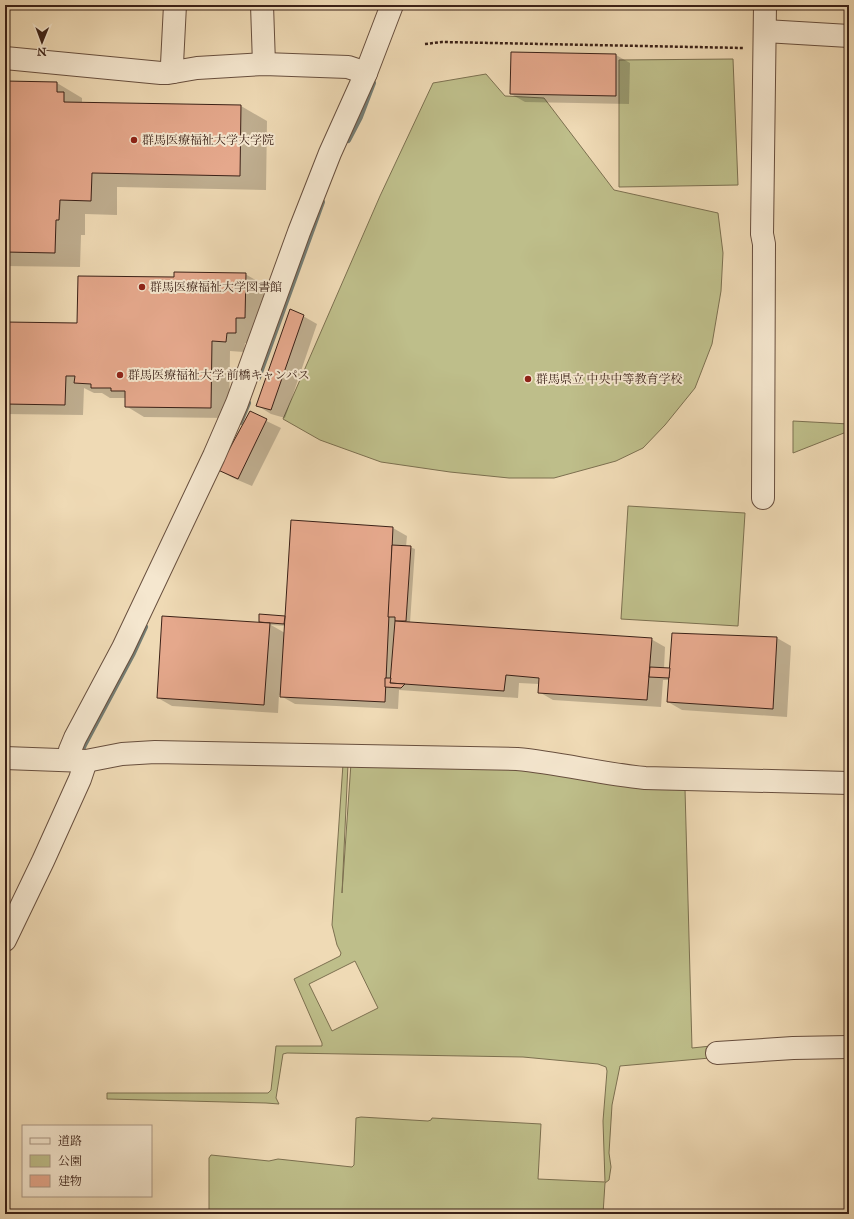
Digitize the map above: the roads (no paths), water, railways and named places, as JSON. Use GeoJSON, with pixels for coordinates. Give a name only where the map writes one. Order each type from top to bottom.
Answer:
{"type":"FeatureCollection","features":[{"type":"Feature","properties":{"kind":"street"},"geometry":{"type":"LineString","coordinates":[[173,72],[172,64],[175,5]]}},
{"type":"Feature","properties":{"kind":"street"},"geometry":{"type":"LineString","coordinates":[[262,5],[264,64]]}},
{"type":"Feature","properties":{"kind":"street"},"geometry":{"type":"LineString","coordinates":[[5,940],[80,779],[77,760],[70,750],[123,648],[214,456],[237,402],[299,232],[330,153],[366,73],[392,5]]}},
{"type":"Feature","properties":{"kind":"street"},"geometry":{"type":"LineString","coordinates":[[763,498],[764,244],[762,234],[765,5]]}},
{"type":"Feature","properties":{"kind":"street"},"geometry":{"type":"LineString","coordinates":[[765,40],[849,36]]}},
{"type":"Feature","properties":{"kind":"street"},"geometry":{"type":"LineString","coordinates":[[5,58],[161,73],[197,68],[264,64],[348,67],[366,73]]}},
{"type":"Feature","properties":{"kind":"street"},"geometry":{"type":"LineString","coordinates":[[5,758],[77,760],[148,752],[517,759],[623,776],[645,778],[849,783]]}},
{"type":"Feature","properties":{"kind":"street"},"geometry":{"type":"LineString","coordinates":[[717,1053],[793,1048],[849,1047]]}},
{"type":"Feature","properties":{"kind":"waterway"},"geometry":{"type":"LineString","coordinates":[[348,140],[360,117],[373,83]]}},
{"type":"Feature","properties":{"kind":"waterway"},"geometry":{"type":"LineString","coordinates":[[258,378],[322,202]]}},
{"type":"Feature","properties":{"kind":"waterway"},"geometry":{"type":"LineString","coordinates":[[240,422],[248,403]]}},
{"type":"Feature","properties":{"kind":"waterway"},"geometry":{"type":"LineString","coordinates":[[79,757],[145,627]]}},
{"type":"Feature","properties":{"kind":"place","name":"群馬医療福祉大学大学院"},"geometry":{"type":"Point","coordinates":[134,140]}},
{"type":"Feature","properties":{"kind":"place","name":"群馬医療福祉大学図書館"},"geometry":{"type":"Point","coordinates":[142,287]}},
{"type":"Feature","properties":{"kind":"place","name":"群馬医療福祉大学 前橋キャンパス"},"geometry":{"type":"Point","coordinates":[120,375]}},
{"type":"Feature","properties":{"kind":"place","name":"群馬県立 中央中等教育学校"},"geometry":{"type":"Point","coordinates":[528,379]}}]}
